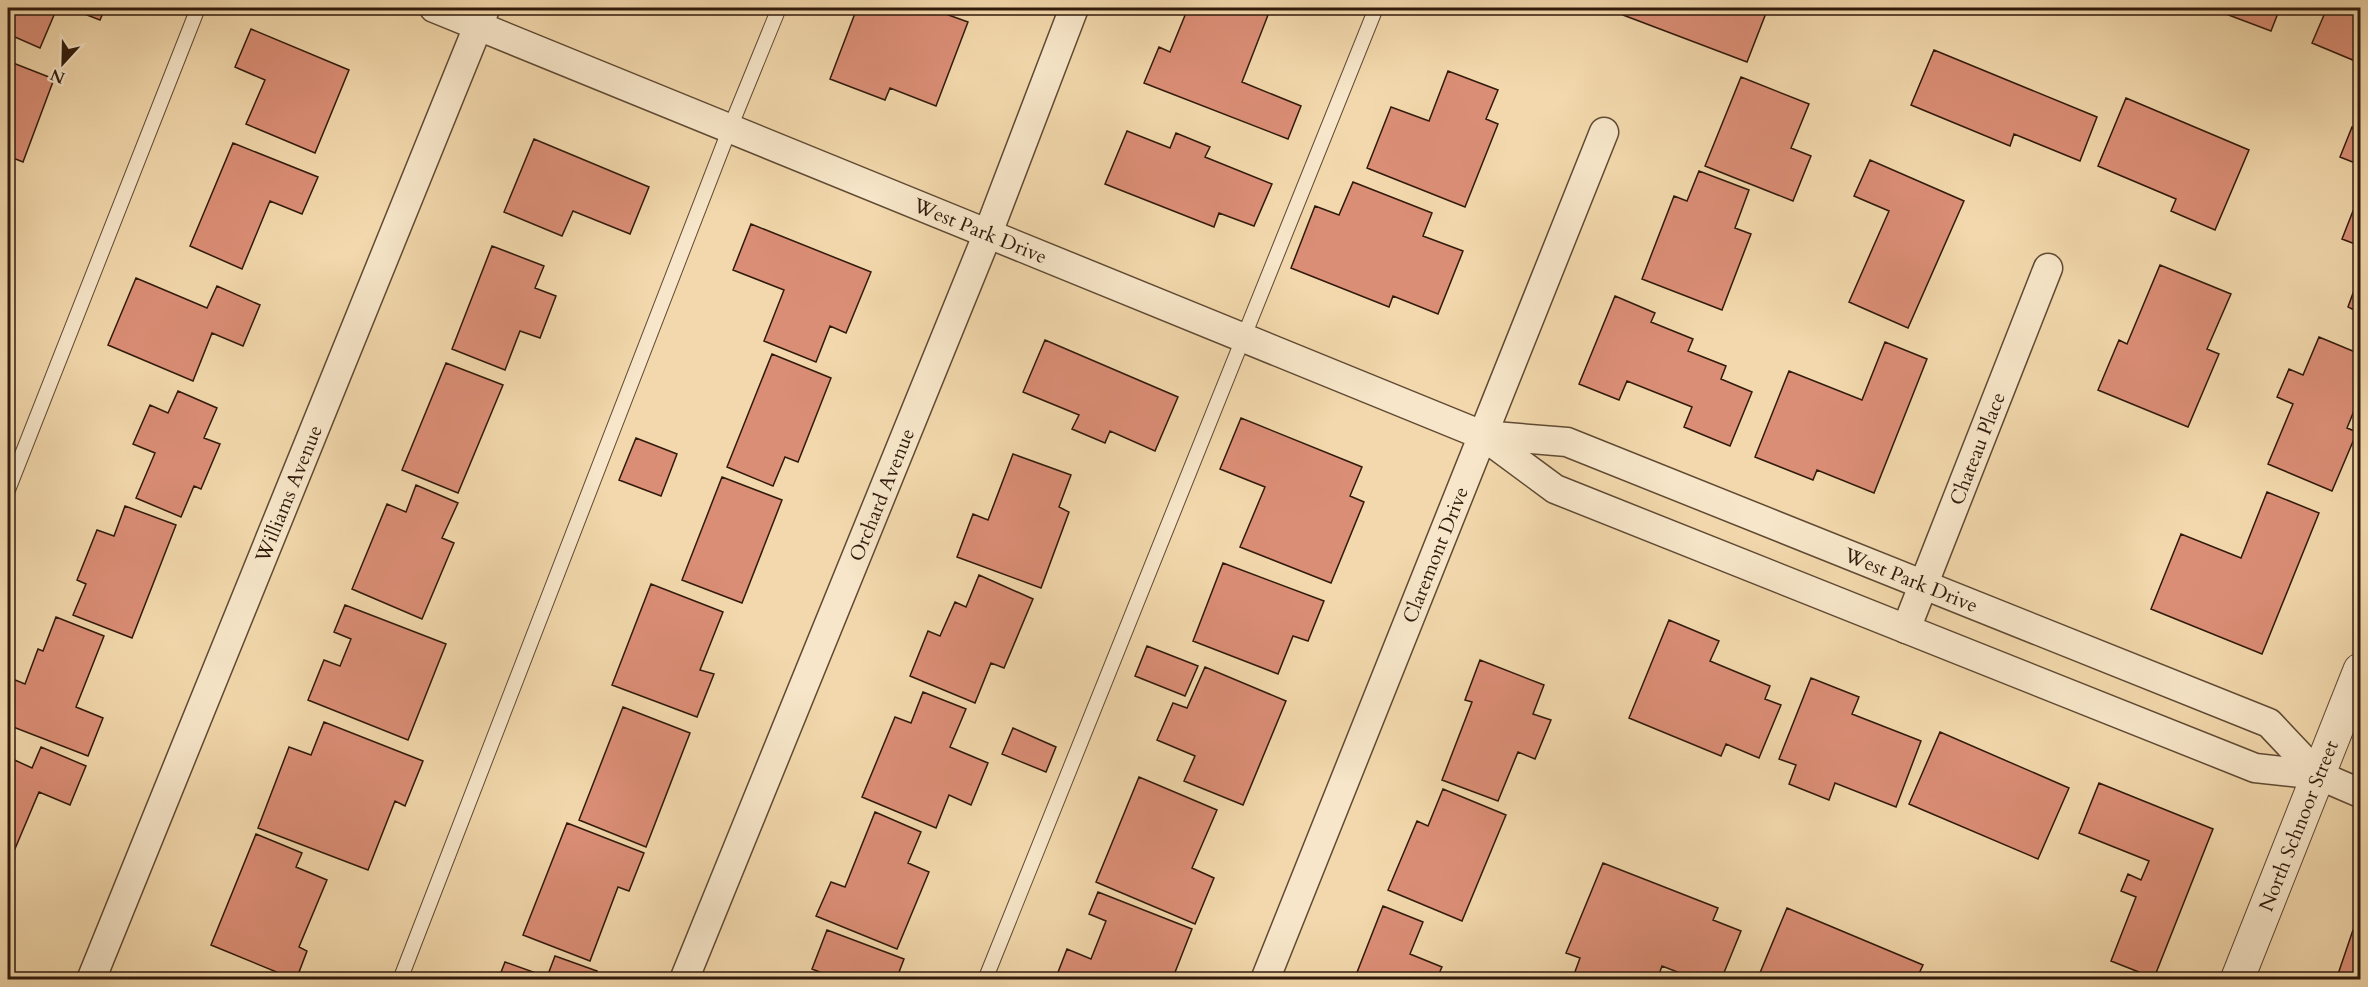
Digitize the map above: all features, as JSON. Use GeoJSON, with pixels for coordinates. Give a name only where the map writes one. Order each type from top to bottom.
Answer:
{"type":"FeatureCollection","features":[{"type":"Feature","properties":{"kind":"street","name":"West Park Drive"},"geometry":{"type":"LineString","coordinates":[[434,8],[482,16],[730,128],[1482,435],[1555,489],[2255,768],[2319,775],[2361,793]]}},
{"type":"Feature","properties":{"kind":"street","name":"Orchard Avenue"},"geometry":{"type":"LineString","coordinates":[[684,980],[988,233],[1074,8]]}},
{"type":"Feature","properties":{"kind":"street","name":"Williams Avenue"},"geometry":{"type":"LineString","coordinates":[[91,980],[482,16]]}},
{"type":"Feature","properties":{"kind":"street","name":"Claremont Drive"},"geometry":{"type":"LineString","coordinates":[[1265,980],[1604,132]]}},
{"type":"Feature","properties":{"kind":"street","name":"Chateau Place"},"geometry":{"type":"LineString","coordinates":[[1906,629],[2048,268]]}},
{"type":"Feature","properties":{"kind":"street","name":"West Park Drive"},"geometry":{"type":"LineString","coordinates":[[1482,435],[1567,442],[2269,723],[2319,775]]}},
{"type":"Feature","properties":{"kind":"street","name":"North Schnoor Street"},"geometry":{"type":"LineString","coordinates":[[2237,980],[2361,670]]}},
{"type":"Feature","properties":{"kind":"lane"},"geometry":{"type":"LineString","coordinates":[[8,490],[198,8]]}},
{"type":"Feature","properties":{"kind":"lane"},"geometry":{"type":"LineString","coordinates":[[400,980],[730,128],[779,8]]}},
{"type":"Feature","properties":{"kind":"lane"},"geometry":{"type":"LineString","coordinates":[[986,980],[1376,8]]}},
{"type":"Feature","properties":{"kind":"building"},"geometry":{"type":"Polygon","coordinates":[[[8,8],[57,8],[40,48],[8,34],[8,8]]]}},
{"type":"Feature","properties":{"kind":"building"},"geometry":{"type":"Polygon","coordinates":[[[69,8],[105,8],[100,20],[69,8]]]}},
{"type":"Feature","properties":{"kind":"building"},"geometry":{"type":"Polygon","coordinates":[[[857,8],[929,8],[968,22],[936,106],[890,88],[885,100],[830,79],[857,8]]]}},
{"type":"Feature","properties":{"kind":"building"},"geometry":{"type":"Polygon","coordinates":[[[1188,8],[1248,8],[1268,15],[1242,82],[1301,106],[1288,139],[1144,83],[1159,47],[1170,52],[1188,8]]]}},
{"type":"Feature","properties":{"kind":"building"},"geometry":{"type":"Polygon","coordinates":[[[1626,8],[1768,8],[1747,62],[1623,15],[1626,8]]]}},
{"type":"Feature","properties":{"kind":"building"},"geometry":{"type":"Polygon","coordinates":[[[2210,8],[2280,8],[2271,31],[2210,8]]]}},
{"type":"Feature","properties":{"kind":"building"},"geometry":{"type":"Polygon","coordinates":[[[2327,8],[2360,8],[2360,63],[2312,43],[2327,8]]]}},
{"type":"Feature","properties":{"kind":"building"},"geometry":{"type":"Polygon","coordinates":[[[251,29],[349,70],[315,153],[246,124],[265,80],[235,67],[251,29]]]}},
{"type":"Feature","properties":{"kind":"building"},"geometry":{"type":"Polygon","coordinates":[[[1934,50],[2097,117],[2080,161],[2014,134],[2010,146],[1911,105],[1934,50]]]}},
{"type":"Feature","properties":{"kind":"building"},"geometry":{"type":"Polygon","coordinates":[[[8,61],[54,79],[23,162],[8,156],[8,61]]]}},
{"type":"Feature","properties":{"kind":"building"},"geometry":{"type":"Polygon","coordinates":[[[1448,71],[1498,90],[1486,119],[1498,124],[1465,207],[1367,168],[1391,107],[1429,121],[1448,71]]]}},
{"type":"Feature","properties":{"kind":"building"},"geometry":{"type":"Polygon","coordinates":[[[1741,77],[1809,104],[1791,148],[1811,156],[1793,201],[1705,166],[1741,77]]]}},
{"type":"Feature","properties":{"kind":"building"},"geometry":{"type":"Polygon","coordinates":[[[2126,98],[2249,150],[2215,230],[2171,211],[2176,199],[2098,166],[2126,98]]]}},
{"type":"Feature","properties":{"kind":"building"},"geometry":{"type":"Polygon","coordinates":[[[2352,127],[2360,131],[2360,165],[2340,157],[2352,127]]]}},
{"type":"Feature","properties":{"kind":"building"},"geometry":{"type":"Polygon","coordinates":[[[1127,131],[1170,148],[1176,133],[1210,147],[1205,157],[1272,184],[1254,226],[1219,213],[1214,227],[1105,184],[1127,131]]]}},
{"type":"Feature","properties":{"kind":"building"},"geometry":{"type":"Polygon","coordinates":[[[534,139],[649,187],[630,234],[573,211],[562,236],[504,212],[534,139]]]}},
{"type":"Feature","properties":{"kind":"building"},"geometry":{"type":"Polygon","coordinates":[[[233,143],[318,177],[302,214],[270,201],[242,269],[190,246],[233,143]]]}},
{"type":"Feature","properties":{"kind":"building"},"geometry":{"type":"Polygon","coordinates":[[[1870,160],[1964,201],[1908,328],[1849,302],[1889,211],[1854,196],[1870,160]]]}},
{"type":"Feature","properties":{"kind":"building"},"geometry":{"type":"Polygon","coordinates":[[[1699,171],[1749,190],[1735,228],[1751,234],[1722,310],[1642,279],[1674,196],[1687,201],[1699,171]]]}},
{"type":"Feature","properties":{"kind":"building"},"geometry":{"type":"Polygon","coordinates":[[[1353,182],[1432,213],[1423,236],[1463,251],[1438,314],[1393,296],[1389,307],[1291,268],[1315,206],[1339,215],[1353,182]]]}},
{"type":"Feature","properties":{"kind":"building"},"geometry":{"type":"Polygon","coordinates":[[[2353,211],[2360,214],[2360,246],[2342,239],[2353,211]]]}},
{"type":"Feature","properties":{"kind":"building"},"geometry":{"type":"Polygon","coordinates":[[[751,224],[871,272],[846,333],[830,326],[816,362],[764,341],[784,290],[733,270],[751,224]]]}},
{"type":"Feature","properties":{"kind":"building"},"geometry":{"type":"Polygon","coordinates":[[[492,246],[544,266],[535,288],[556,296],[540,338],[520,331],[505,370],[452,349],[492,246]]]}},
{"type":"Feature","properties":{"kind":"building"},"geometry":{"type":"Polygon","coordinates":[[[2160,265],[2231,294],[2207,349],[2219,354],[2188,427],[2098,390],[2119,340],[2127,344],[2160,265]]]}},
{"type":"Feature","properties":{"kind":"building"},"geometry":{"type":"Polygon","coordinates":[[[2360,274],[2360,313],[2348,307],[2360,274]]]}},
{"type":"Feature","properties":{"kind":"building"},"geometry":{"type":"Polygon","coordinates":[[[136,278],[207,308],[217,286],[260,305],[243,346],[212,333],[193,381],[108,345],[136,278]]]}},
{"type":"Feature","properties":{"kind":"building"},"geometry":{"type":"Polygon","coordinates":[[[1615,296],[1655,313],[1651,322],[1693,339],[1688,351],[1726,366],[1721,379],[1752,392],[1730,446],[1684,427],[1692,407],[1627,381],[1619,400],[1579,384],[1615,296]]]}},
{"type":"Feature","properties":{"kind":"building"},"geometry":{"type":"Polygon","coordinates":[[[2319,337],[2360,354],[2360,396],[2347,428],[2357,432],[2332,491],[2268,464],[2293,404],[2277,397],[2289,369],[2303,375],[2319,337]]]}},
{"type":"Feature","properties":{"kind":"building"},"geometry":{"type":"Polygon","coordinates":[[[1045,340],[1178,397],[1155,451],[1110,431],[1105,443],[1072,429],[1079,415],[1023,392],[1045,340]]]}},
{"type":"Feature","properties":{"kind":"building"},"geometry":{"type":"Polygon","coordinates":[[[1885,342],[1927,359],[1874,493],[1817,470],[1813,480],[1755,457],[1789,371],[1862,400],[1885,342]]]}},
{"type":"Feature","properties":{"kind":"building"},"geometry":{"type":"Polygon","coordinates":[[[772,354],[831,378],[798,462],[785,457],[773,486],[727,467],[772,354]]]}},
{"type":"Feature","properties":{"kind":"building"},"geometry":{"type":"Polygon","coordinates":[[[446,363],[503,385],[458,493],[402,470],[446,363]]]}},
{"type":"Feature","properties":{"kind":"building"},"geometry":{"type":"Polygon","coordinates":[[[178,391],[217,408],[204,438],[220,444],[201,489],[194,486],[181,517],[136,498],[155,453],[133,444],[150,405],[168,413],[178,391]]]}},
{"type":"Feature","properties":{"kind":"building"},"geometry":{"type":"Polygon","coordinates":[[[1241,418],[1362,467],[1350,496],[1364,502],[1331,583],[1240,547],[1265,487],[1220,469],[1241,418]]]}},
{"type":"Feature","properties":{"kind":"building"},"geometry":{"type":"Polygon","coordinates":[[[636,438],[677,454],[661,496],[619,480],[636,438]]]}},
{"type":"Feature","properties":{"kind":"building"},"geometry":{"type":"Polygon","coordinates":[[[1013,454],[1071,475],[1059,507],[1069,512],[1041,588],[957,557],[973,514],[988,520],[1013,454]]]}},
{"type":"Feature","properties":{"kind":"building"},"geometry":{"type":"Polygon","coordinates":[[[722,477],[782,500],[742,603],[682,580],[722,477]]]}},
{"type":"Feature","properties":{"kind":"building"},"geometry":{"type":"Polygon","coordinates":[[[416,485],[458,503],[442,538],[454,543],[422,619],[352,589],[387,504],[406,512],[416,485]]]}},
{"type":"Feature","properties":{"kind":"building"},"geometry":{"type":"Polygon","coordinates":[[[2267,492],[2319,513],[2262,654],[2151,609],[2181,534],[2241,558],[2267,492]]]}},
{"type":"Feature","properties":{"kind":"building"},"geometry":{"type":"Polygon","coordinates":[[[125,506],[176,525],[132,638],[73,615],[86,584],[77,580],[97,530],[114,536],[125,506]]]}},
{"type":"Feature","properties":{"kind":"building"},"geometry":{"type":"Polygon","coordinates":[[[1223,563],[1324,601],[1308,641],[1293,636],[1278,674],[1193,641],[1223,563]]]}},
{"type":"Feature","properties":{"kind":"building"},"geometry":{"type":"Polygon","coordinates":[[[979,575],[1033,599],[1004,668],[991,663],[975,703],[910,676],[928,631],[940,636],[955,602],[966,607],[979,575]]]}},
{"type":"Feature","properties":{"kind":"building"},"geometry":{"type":"Polygon","coordinates":[[[651,584],[723,612],[700,670],[714,674],[697,717],[612,685],[651,584]]]}},
{"type":"Feature","properties":{"kind":"building"},"geometry":{"type":"Polygon","coordinates":[[[345,605],[446,644],[408,740],[308,700],[324,660],[340,666],[351,639],[334,632],[345,605]]]}},
{"type":"Feature","properties":{"kind":"building"},"geometry":{"type":"Polygon","coordinates":[[[56,617],[104,636],[76,707],[103,718],[88,756],[8,725],[8,677],[25,684],[38,649],[43,651],[56,617]]]}},
{"type":"Feature","properties":{"kind":"building"},"geometry":{"type":"Polygon","coordinates":[[[1669,620],[1719,641],[1710,661],[1770,686],[1765,699],[1781,705],[1759,758],[1726,744],[1721,756],[1629,718],[1669,620]]]}},
{"type":"Feature","properties":{"kind":"building"},"geometry":{"type":"Polygon","coordinates":[[[1147,646],[1198,666],[1185,696],[1135,676],[1147,646]]]}},
{"type":"Feature","properties":{"kind":"building"},"geometry":{"type":"Polygon","coordinates":[[[1480,660],[1544,685],[1533,714],[1551,720],[1535,759],[1518,752],[1498,801],[1442,780],[1472,702],[1465,700],[1480,660]]]}},
{"type":"Feature","properties":{"kind":"building"},"geometry":{"type":"Polygon","coordinates":[[[1205,667],[1286,701],[1243,805],[1184,781],[1195,756],[1157,740],[1173,703],[1187,708],[1205,667]]]}},
{"type":"Feature","properties":{"kind":"building"},"geometry":{"type":"Polygon","coordinates":[[[1811,678],[1859,697],[1852,714],[1921,741],[1896,807],[1835,783],[1829,800],[1789,784],[1796,765],[1779,759],[1811,678]]]}},
{"type":"Feature","properties":{"kind":"building"},"geometry":{"type":"Polygon","coordinates":[[[923,692],[966,709],[950,747],[988,763],[971,805],[949,795],[936,828],[862,797],[895,717],[911,723],[923,692]]]}},
{"type":"Feature","properties":{"kind":"building"},"geometry":{"type":"Polygon","coordinates":[[[623,707],[690,733],[646,847],[579,820],[623,707]]]}},
{"type":"Feature","properties":{"kind":"building"},"geometry":{"type":"Polygon","coordinates":[[[324,722],[423,761],[405,806],[395,801],[368,870],[258,828],[289,747],[311,755],[324,722]]]}},
{"type":"Feature","properties":{"kind":"building"},"geometry":{"type":"Polygon","coordinates":[[[1013,728],[1056,747],[1046,772],[1002,754],[1013,728]]]}},
{"type":"Feature","properties":{"kind":"building"},"geometry":{"type":"Polygon","coordinates":[[[1940,732],[2069,788],[2038,859],[1909,804],[1940,732]]]}},
{"type":"Feature","properties":{"kind":"building"},"geometry":{"type":"Polygon","coordinates":[[[41,747],[86,766],[70,805],[39,792],[9,863],[8,757],[32,768],[41,747]]]}},
{"type":"Feature","properties":{"kind":"building"},"geometry":{"type":"Polygon","coordinates":[[[1139,777],[1217,810],[1192,868],[1214,878],[1195,924],[1096,882],[1139,777]]]}},
{"type":"Feature","properties":{"kind":"building"},"geometry":{"type":"Polygon","coordinates":[[[2099,783],[2213,829],[2154,978],[2111,961],[2136,897],[2121,891],[2128,874],[2141,880],[2149,861],[2079,833],[2099,783]]]}},
{"type":"Feature","properties":{"kind":"building"},"geometry":{"type":"Polygon","coordinates":[[[1443,789],[1506,815],[1462,921],[1388,890],[1417,821],[1428,826],[1443,789]]]}},
{"type":"Feature","properties":{"kind":"building"},"geometry":{"type":"Polygon","coordinates":[[[875,812],[921,832],[908,863],[929,872],[897,949],[816,916],[831,882],[845,887],[875,812]]]}},
{"type":"Feature","properties":{"kind":"building"},"geometry":{"type":"Polygon","coordinates":[[[567,823],[644,853],[629,891],[618,887],[590,961],[523,935],[567,823]]]}},
{"type":"Feature","properties":{"kind":"building"},"geometry":{"type":"Polygon","coordinates":[[[256,834],[302,853],[296,867],[327,880],[299,947],[307,951],[296,980],[211,945],[256,834]]]}},
{"type":"Feature","properties":{"kind":"building"},"geometry":{"type":"Polygon","coordinates":[[[1603,863],[1718,908],[1713,920],[1741,931],[1721,980],[1698,980],[1662,966],[1657,980],[1572,980],[1580,958],[1566,953],[1603,863]]]}},
{"type":"Feature","properties":{"kind":"building"},"geometry":{"type":"Polygon","coordinates":[[[1098,892],[1192,929],[1172,980],[1055,980],[1067,949],[1091,959],[1106,921],[1089,914],[1098,892]]]}},
{"type":"Feature","properties":{"kind":"building"},"geometry":{"type":"Polygon","coordinates":[[[1383,906],[1423,922],[1410,954],[1442,967],[1436,980],[1354,980],[1383,906]]]}},
{"type":"Feature","properties":{"kind":"building"},"geometry":{"type":"Polygon","coordinates":[[[1787,908],[1923,965],[1916,980],[1757,980],[1787,908]]]}},
{"type":"Feature","properties":{"kind":"building"},"geometry":{"type":"Polygon","coordinates":[[[827,930],[904,959],[896,980],[840,980],[812,969],[827,930]]]}},
{"type":"Feature","properties":{"kind":"building"},"geometry":{"type":"Polygon","coordinates":[[[2353,930],[2360,933],[2360,980],[2336,980],[2353,930]]]}},
{"type":"Feature","properties":{"kind":"building"},"geometry":{"type":"Polygon","coordinates":[[[555,956],[597,971],[594,980],[498,980],[505,962],[547,977],[555,956]]]}}]}
